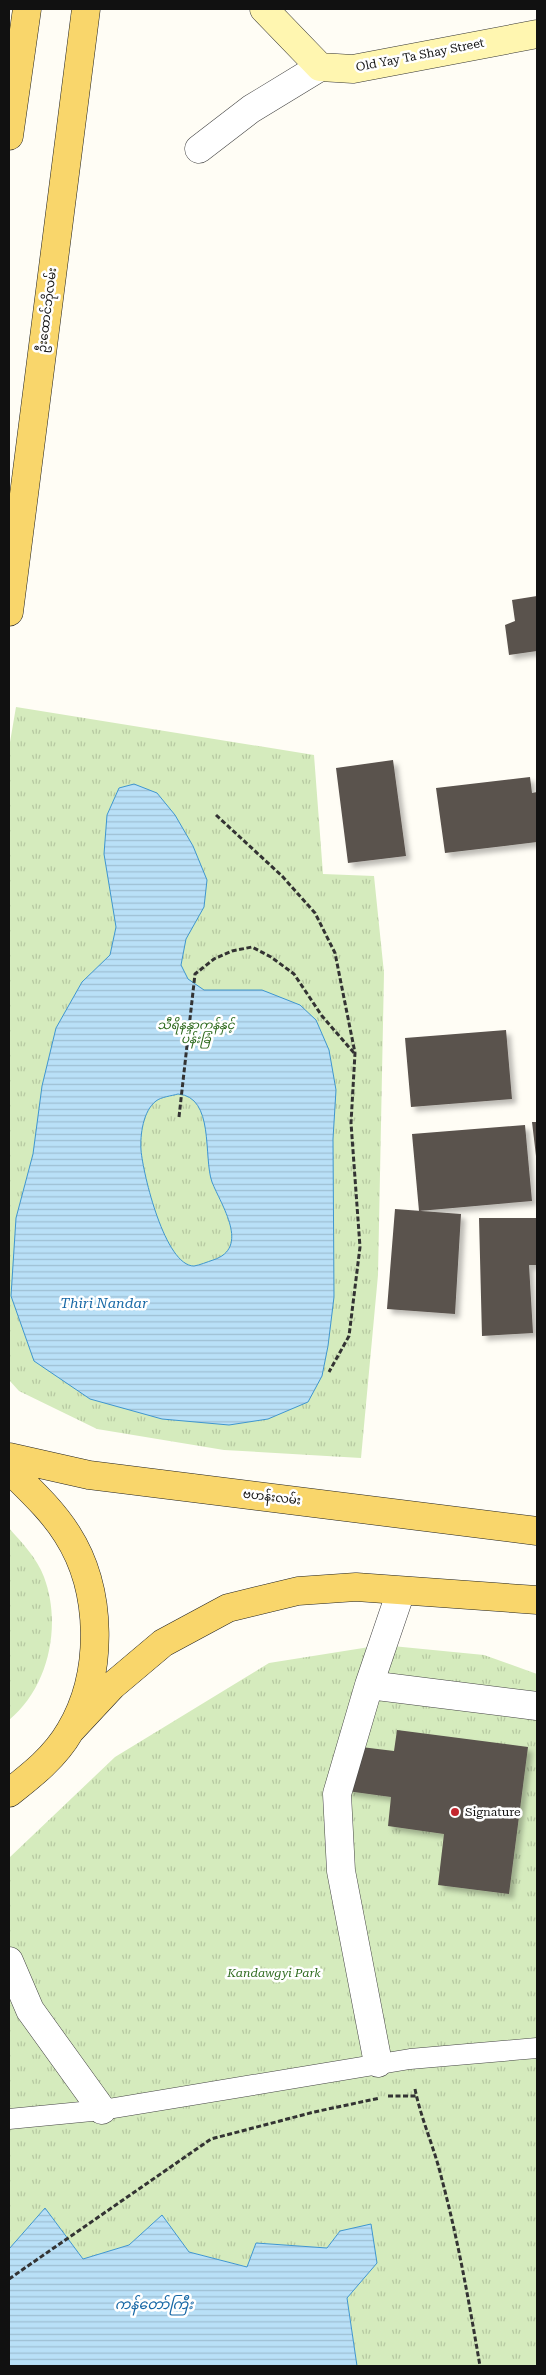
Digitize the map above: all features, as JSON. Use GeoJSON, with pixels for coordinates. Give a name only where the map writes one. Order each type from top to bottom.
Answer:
{"type":"FeatureCollection","features":[{"type":"Feature","properties":{"kind":"main road"},"geometry":{"type":"LineString","coordinates":[[9,136],[26,9]]}},
{"type":"Feature","properties":{"kind":"main road","name":"ဦးထောင်ဘိုလမ်း"},"geometry":{"type":"LineString","coordinates":[[9,612],[86,9]]}},
{"type":"Feature","properties":{"kind":"main road"},"geometry":{"type":"LineString","coordinates":[[264,9],[313,60]]}},
{"type":"Feature","properties":{"kind":"main road"},"geometry":{"type":"LineString","coordinates":[[289,9],[313,60]]}},
{"type":"Feature","properties":{"kind":"main road","name":"Old Yay Ta Shay Street"},"geometry":{"type":"LineString","coordinates":[[313,60],[353,69],[537,34]]}},
{"type":"Feature","properties":{"kind":"main road","name":"ဗဟန်းလမ်း"},"geometry":{"type":"LineString","coordinates":[[9,1457],[89,1474],[537,1531]]}},
{"type":"Feature","properties":{"kind":"main road"},"geometry":{"type":"LineString","coordinates":[[9,1469],[34,1494],[68,1534],[89,1582],[96,1635],[88,1687],[70,1731]]}},
{"type":"Feature","properties":{"kind":"main road"},"geometry":{"type":"LineString","coordinates":[[9,1793],[41,1768],[70,1731],[112,1686],[163,1643],[228,1608],[298,1591],[356,1587],[537,1600]]}},
{"type":"Feature","properties":{"kind":"street"},"geometry":{"type":"LineString","coordinates":[[200,149],[313,60]]}},
{"type":"Feature","properties":{"kind":"street"},"geometry":{"type":"LineString","coordinates":[[378,2063],[341,1871],[337,1794],[401,1591]]}},
{"type":"Feature","properties":{"kind":"street"},"geometry":{"type":"LineString","coordinates":[[370,1685],[537,1706]]}},
{"type":"Feature","properties":{"kind":"street"},"geometry":{"type":"LineString","coordinates":[[9,1961],[30,2010],[102,2110]]}},
{"type":"Feature","properties":{"kind":"lane"},"geometry":{"type":"LineString","coordinates":[[9,2119],[102,2110],[410,2058],[537,2048]]}},
{"type":"Feature","properties":{"kind":"path"},"geometry":{"type":"LineString","coordinates":[[216,815],[282,876],[315,913],[335,953],[355,1053],[351,1123],[360,1247],[349,1336],[329,1372]]}},
{"type":"Feature","properties":{"kind":"path"},"geometry":{"type":"LineString","coordinates":[[179,1117],[195,974],[214,959],[232,951],[252,947],[294,974],[322,1016],[355,1053]]}},
{"type":"Feature","properties":{"kind":"path"},"geometry":{"type":"LineString","coordinates":[[410,2058],[417,2096],[441,2173],[462,2262],[480,2366]]}},
{"type":"Feature","properties":{"kind":"path"},"geometry":{"type":"LineString","coordinates":[[9,2279],[211,2139],[358,2102],[391,2096],[417,2096]]}},
{"type":"Feature","properties":{"kind":"green space","name":"သီရိနန္ဒာကန်နှင့် ပန်းခြံ"},"geometry":{"type":"Polygon","coordinates":[[[16,707],[314,755],[323,874],[374,876],[384,973],[378,1275],[361,1458],[224,1450],[97,1429],[19,1391],[9,1380],[9,748],[16,707]]]}},
{"type":"Feature","properties":{"kind":"green space"},"geometry":{"type":"Polygon","coordinates":[[[9,1528],[29,1551],[41,1570],[49,1596],[52,1615],[48,1654],[42,1673],[34,1690],[23,1706],[9,1720],[9,1528]]]}},
{"type":"Feature","properties":{"kind":"green space","name":"Kandawgyi Park"},"geometry":{"type":"Polygon","coordinates":[[[382,1645],[484,1655],[537,1674],[537,2366],[357,2366],[347,2298],[377,2263],[340,2231],[327,2248],[256,2243],[248,2267],[189,2252],[162,2215],[129,2245],[83,2259],[45,2208],[9,2249],[9,1858],[115,1757],[269,1663],[382,1645]]]}},
{"type":"Feature","properties":{"kind":"water","name":"Thiri Nandar"},"geometry":{"type":"Polygon","coordinates":[[[134,784],[157,793],[175,815],[193,846],[207,880],[204,907],[186,939],[181,965],[188,979],[204,990],[262,990],[300,1005],[316,1020],[329,1050],[336,1090],[333,1139],[334,1297],[328,1346],[322,1376],[308,1402],[268,1419],[229,1425],[162,1419],[90,1399],[34,1361],[11,1296],[16,1218],[33,1154],[42,1086],[56,1028],[82,982],[110,955],[116,927],[104,854],[107,815],[119,788],[134,784]],[[178,1094],[163,1098],[152,1105],[145,1117],[141,1150],[151,1197],[165,1236],[183,1262],[194,1266],[224,1254],[230,1246],[232,1236],[230,1225],[209,1171],[203,1117],[198,1106],[190,1098],[178,1094]]]}},
{"type":"Feature","properties":{"kind":"water","name":"ကန်တော်ကြီး"},"geometry":{"type":"Polygon","coordinates":[[[45,2208],[83,2259],[129,2245],[162,2215],[189,2252],[247,2267],[256,2243],[327,2248],[340,2231],[371,2224],[377,2263],[347,2298],[357,2366],[9,2366],[9,2249],[45,2208]]]}},
{"type":"Feature","properties":{"kind":"building"},"geometry":{"type":"Polygon","coordinates":[[[537,596],[537,651],[509,655],[505,625],[515,621],[512,600],[537,596]]]}},
{"type":"Feature","properties":{"kind":"building"},"geometry":{"type":"Polygon","coordinates":[[[393,760],[406,856],[348,863],[336,768],[393,760]]]}},
{"type":"Feature","properties":{"kind":"building"},"geometry":{"type":"Polygon","coordinates":[[[530,777],[532,793],[537,792],[537,842],[445,853],[436,788],[530,777]]]}},
{"type":"Feature","properties":{"kind":"building"},"geometry":{"type":"Polygon","coordinates":[[[506,1030],[512,1099],[411,1107],[405,1038],[506,1030]]]}},
{"type":"Feature","properties":{"kind":"building"},"geometry":{"type":"Polygon","coordinates":[[[532,1122],[537,1122],[537,1156],[536,1156],[532,1122]]]}},
{"type":"Feature","properties":{"kind":"building"},"geometry":{"type":"Polygon","coordinates":[[[525,1125],[532,1201],[419,1211],[412,1134],[525,1125]]]}},
{"type":"Feature","properties":{"kind":"building"},"geometry":{"type":"Polygon","coordinates":[[[395,1209],[461,1214],[455,1314],[387,1309],[395,1209]]]}},
{"type":"Feature","properties":{"kind":"building"},"geometry":{"type":"Polygon","coordinates":[[[479,1218],[537,1218],[537,1265],[529,1265],[533,1333],[482,1336],[479,1218]]]}},
{"type":"Feature","properties":{"kind":"building","name":"Signature"},"geometry":{"type":"Polygon","coordinates":[[[397,1730],[528,1747],[509,1894],[438,1885],[444,1834],[388,1826],[391,1797],[347,1791],[353,1746],[394,1751],[397,1730]]]}},
{"type":"Feature","properties":{"kind":"place","name":"Signature"},"geometry":{"type":"Point","coordinates":[455,1812]}}]}
